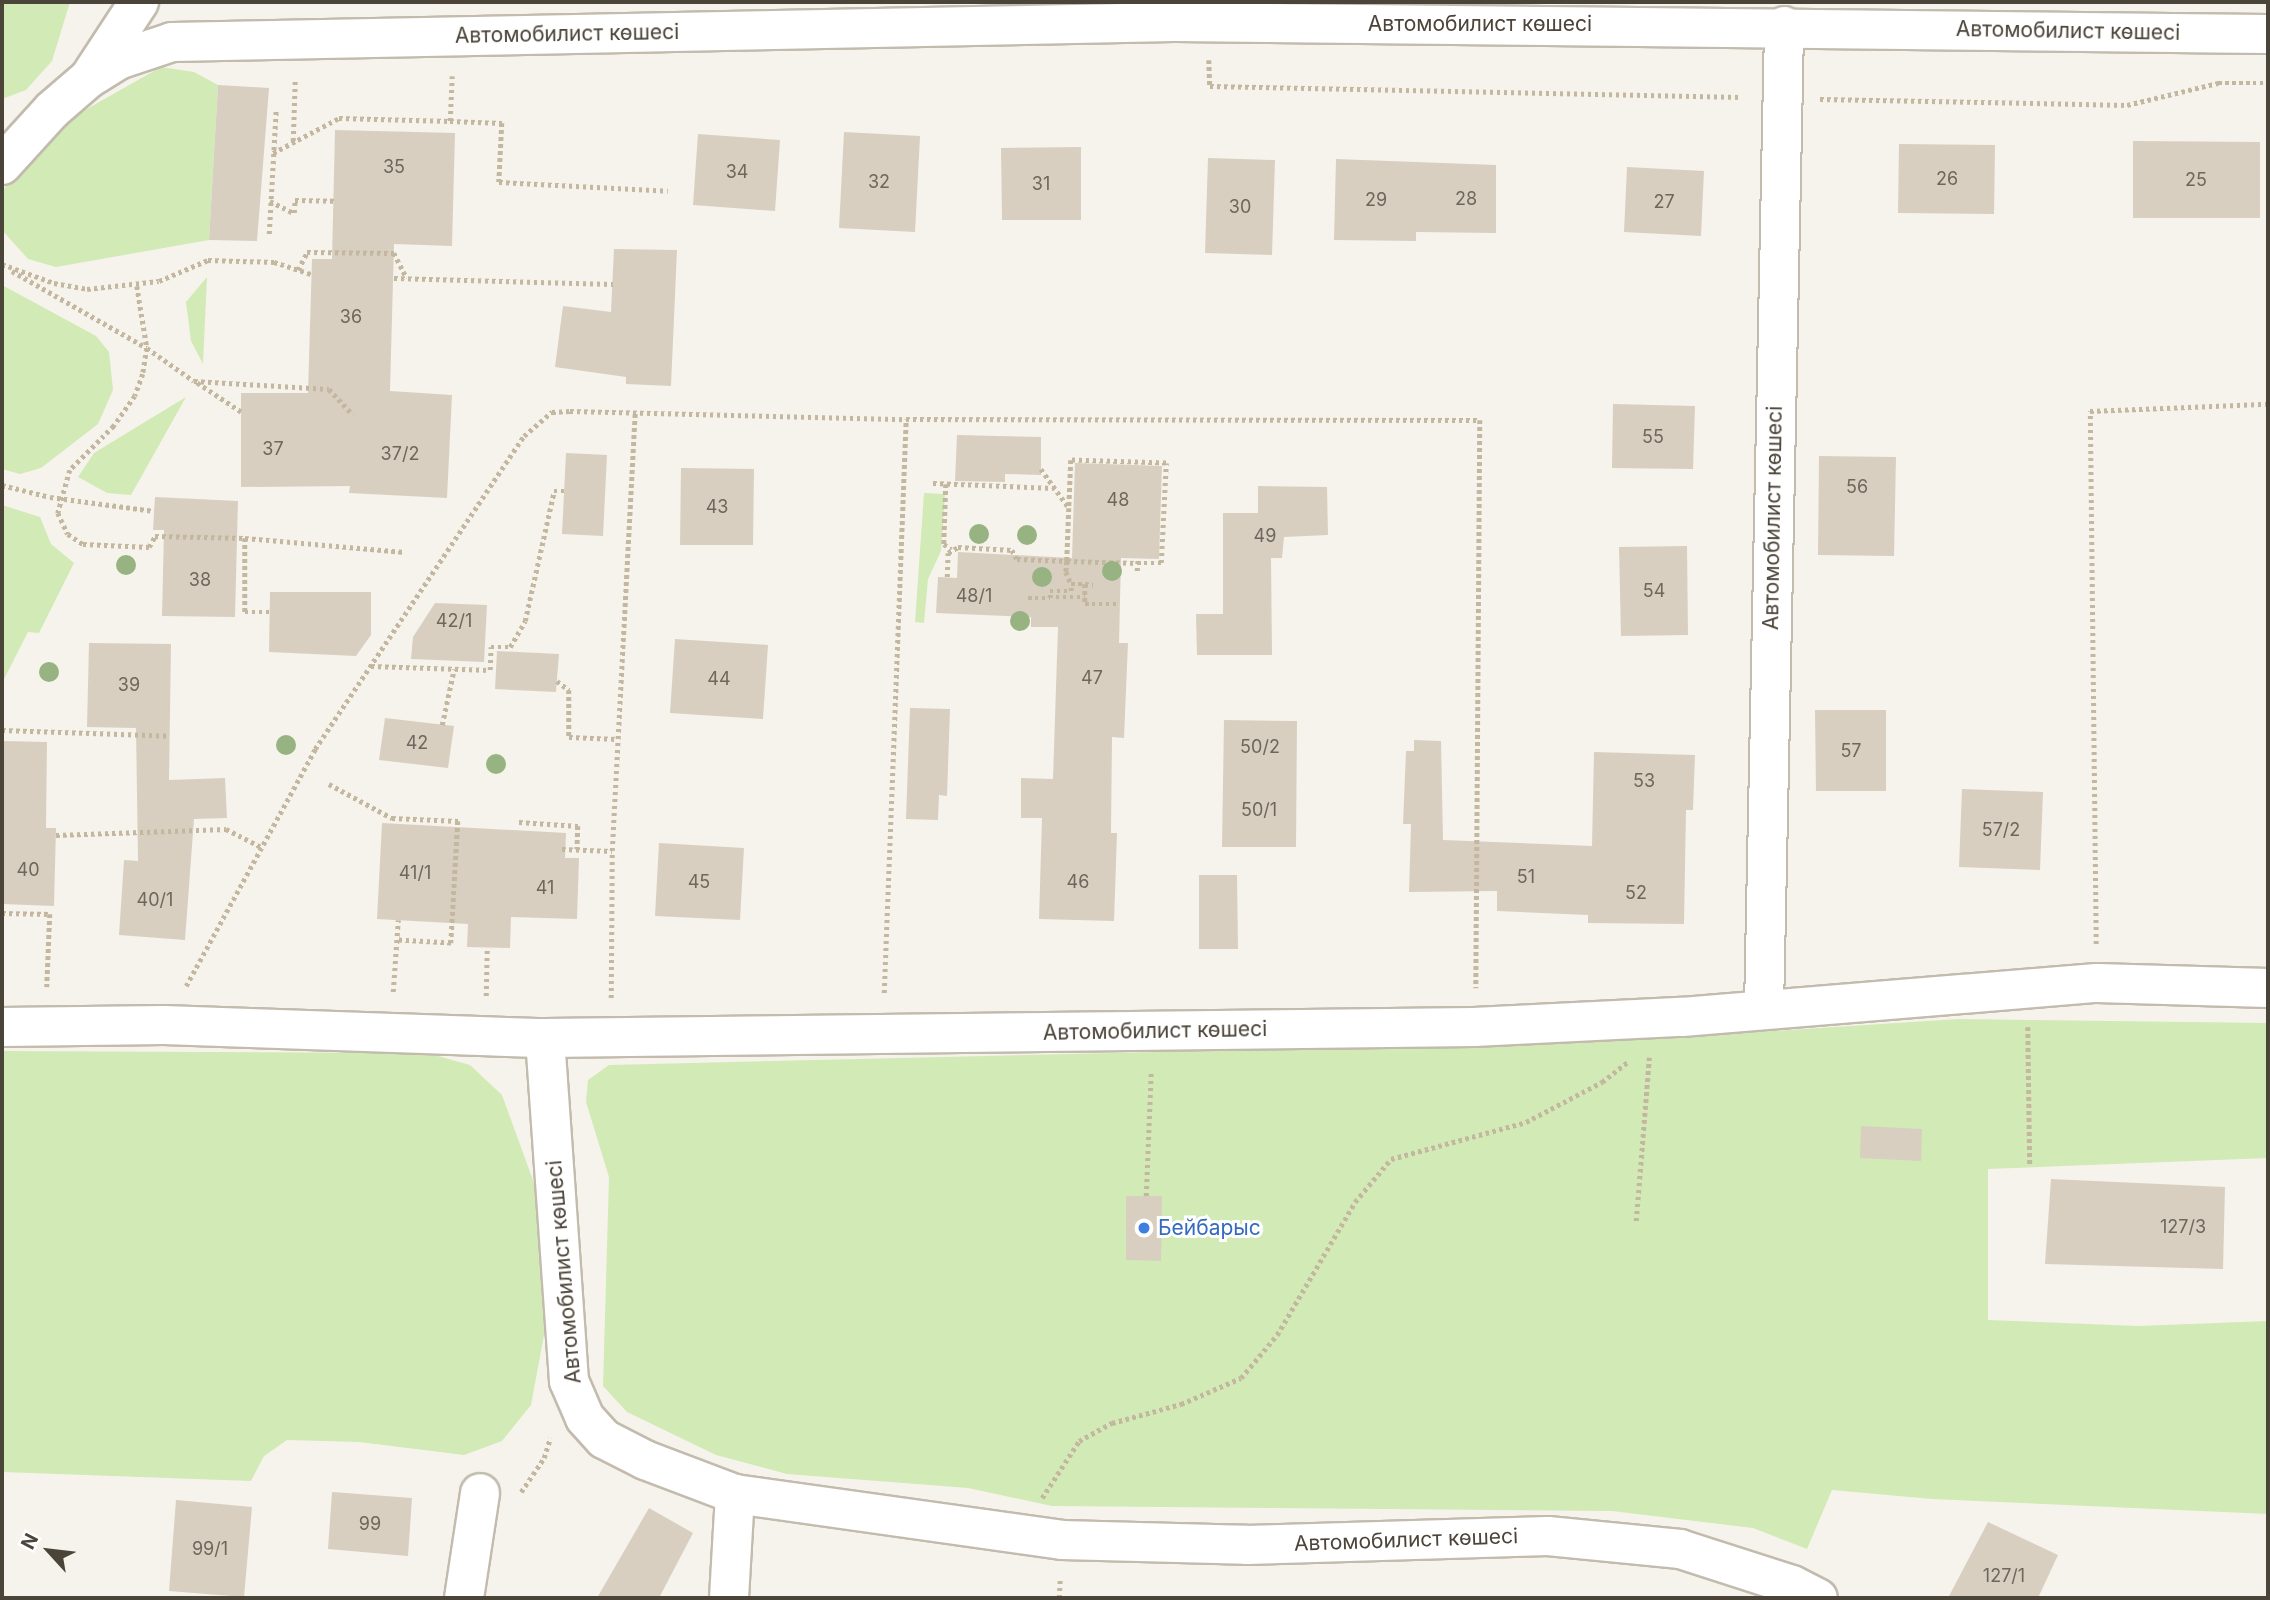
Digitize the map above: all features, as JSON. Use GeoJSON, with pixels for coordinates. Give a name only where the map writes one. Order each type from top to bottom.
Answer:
{"type":"FeatureCollection","features":[{"type":"Feature","properties":{"kind":"street"},"geometry":{"type":"LineString","coordinates":[[88,79],[139,2]]}},
{"type":"Feature","properties":{"kind":"street","name":"Автомобилист көшесі"},"geometry":{"type":"LineString","coordinates":[[2,165],[51,110],[88,79],[118,60],[172,42],[456,37],[1186,15],[2268,34]]}},
{"type":"Feature","properties":{"kind":"street","name":"Автомобилист көшесі"},"geometry":{"type":"LineString","coordinates":[[1764,1009],[1784,26]]}},
{"type":"Feature","properties":{"kind":"street","name":"Автомобилист көшесі"},"geometry":{"type":"LineString","coordinates":[[2,1027],[164,1025],[545,1038],[1474,1027],[1682,1017],[2097,983],[2268,988]]}},
{"type":"Feature","properties":{"kind":"street","name":"Автомобилист көшесі"},"geometry":{"type":"LineString","coordinates":[[545,1038],[569,1381],[585,1418],[604,1439],[735,1494],[1026,1536],[1247,1545],[1548,1536],[1680,1549],[1791,1585],[1818,1598]]}},
{"type":"Feature","properties":{"kind":"street"},"geometry":{"type":"LineString","coordinates":[[464,1598],[480,1493]]}},
{"type":"Feature","properties":{"kind":"street"},"geometry":{"type":"LineString","coordinates":[[729,1598],[735,1494]]}},
{"type":"Feature","properties":{"kind":"path"},"geometry":{"type":"LineString","coordinates":[[1186,15],[1210,86],[2127,105],[2218,83],[2268,83]]}},
{"type":"Feature","properties":{"kind":"path"},"geometry":{"type":"LineString","coordinates":[[450,121],[456,37]]}},
{"type":"Feature","properties":{"kind":"path"},"geometry":{"type":"LineString","coordinates":[[293,142],[297,40]]}},
{"type":"Feature","properties":{"kind":"path"},"geometry":{"type":"LineString","coordinates":[[269,234],[276,109]]}},
{"type":"Feature","properties":{"kind":"path"},"geometry":{"type":"LineString","coordinates":[[273,153],[339,118],[502,123],[499,182],[668,191]]}},
{"type":"Feature","properties":{"kind":"path"},"geometry":{"type":"LineString","coordinates":[[271,201],[294,213],[295,200],[334,201]]}},
{"type":"Feature","properties":{"kind":"path"},"geometry":{"type":"LineString","coordinates":[[298,270],[307,252],[394,253],[407,278]]}},
{"type":"Feature","properties":{"kind":"path"},"geometry":{"type":"LineString","coordinates":[[2,265],[76,287],[137,286],[189,271],[208,260],[274,262],[312,274]]}},
{"type":"Feature","properties":{"kind":"path"},"geometry":{"type":"LineString","coordinates":[[2,265],[147,348],[241,412]]}},
{"type":"Feature","properties":{"kind":"path"},"geometry":{"type":"LineString","coordinates":[[394,278],[612,284]]}},
{"type":"Feature","properties":{"kind":"path"},"geometry":{"type":"LineString","coordinates":[[137,286],[147,348],[135,396],[114,426],[79,456],[60,498],[61,524],[83,544],[149,547],[155,536],[245,538],[404,552]]}},
{"type":"Feature","properties":{"kind":"path"},"geometry":{"type":"LineString","coordinates":[[194,381],[329,389],[353,415]]}},
{"type":"Feature","properties":{"kind":"path"},"geometry":{"type":"LineString","coordinates":[[2097,983],[2090,411],[2268,404]]}},
{"type":"Feature","properties":{"kind":"path"},"geometry":{"type":"LineString","coordinates":[[164,1025],[315,749],[536,422],[561,411],[905,419],[1480,420],[1474,1027]]}},
{"type":"Feature","properties":{"kind":"path"},"geometry":{"type":"LineString","coordinates":[[610,1037],[612,851],[635,413]]}},
{"type":"Feature","properties":{"kind":"path"},"geometry":{"type":"LineString","coordinates":[[885,1036],[905,419]]}},
{"type":"Feature","properties":{"kind":"path"},"geometry":{"type":"LineString","coordinates":[[946,484],[944,544],[951,549],[1013,550],[1017,559],[1067,561],[1138,561],[1161,563],[1166,463],[1071,460],[1067,561],[1071,591],[1050,591],[1050,598],[1028,598]]}},
{"type":"Feature","properties":{"kind":"path"},"geometry":{"type":"LineString","coordinates":[[1041,469],[1069,508]]}},
{"type":"Feature","properties":{"kind":"path"},"geometry":{"type":"LineString","coordinates":[[933,483],[1054,488]]}},
{"type":"Feature","properties":{"kind":"path"},"geometry":{"type":"LineString","coordinates":[[2,485],[60,498],[154,511]]}},
{"type":"Feature","properties":{"kind":"path"},"geometry":{"type":"LineString","coordinates":[[370,666],[490,670],[491,647],[510,647],[525,621],[554,491],[565,491]]}},
{"type":"Feature","properties":{"kind":"path"},"geometry":{"type":"LineString","coordinates":[[245,538],[245,612],[270,612]]}},
{"type":"Feature","properties":{"kind":"path"},"geometry":{"type":"LineString","coordinates":[[947,577],[951,549]]}},
{"type":"Feature","properties":{"kind":"path"},"geometry":{"type":"LineString","coordinates":[[1137,571],[1138,561]]}},
{"type":"Feature","properties":{"kind":"path"},"geometry":{"type":"LineString","coordinates":[[1071,584],[1093,584]]}},
{"type":"Feature","properties":{"kind":"path"},"geometry":{"type":"LineString","coordinates":[[1085,584],[1085,604],[1120,604]]}},
{"type":"Feature","properties":{"kind":"path"},"geometry":{"type":"LineString","coordinates":[[1056,597],[1085,597]]}},
{"type":"Feature","properties":{"kind":"path"},"geometry":{"type":"LineString","coordinates":[[442,725],[454,669]]}},
{"type":"Feature","properties":{"kind":"path"},"geometry":{"type":"LineString","coordinates":[[557,681],[569,690],[569,737],[618,739]]}},
{"type":"Feature","properties":{"kind":"path"},"geometry":{"type":"LineString","coordinates":[[2,730],[170,736]]}},
{"type":"Feature","properties":{"kind":"path"},"geometry":{"type":"LineString","coordinates":[[329,784],[393,818],[458,821],[451,943],[397,940]]}},
{"type":"Feature","properties":{"kind":"path"},"geometry":{"type":"LineString","coordinates":[[519,822],[578,826],[577,849]]}},
{"type":"Feature","properties":{"kind":"path"},"geometry":{"type":"LineString","coordinates":[[56,835],[226,829],[261,847]]}},
{"type":"Feature","properties":{"kind":"path"},"geometry":{"type":"LineString","coordinates":[[562,849],[612,851]]}},
{"type":"Feature","properties":{"kind":"path"},"geometry":{"type":"LineString","coordinates":[[2,913],[50,914],[45,1026]]}},
{"type":"Feature","properties":{"kind":"path"},"geometry":{"type":"LineString","coordinates":[[390,1032],[398,920]]}},
{"type":"Feature","properties":{"kind":"path"},"geometry":{"type":"LineString","coordinates":[[485,1035],[487,947]]}},
{"type":"Feature","properties":{"kind":"path"},"geometry":{"type":"LineString","coordinates":[[2028,988],[2030,1166]]}},
{"type":"Feature","properties":{"kind":"path"},"geometry":{"type":"LineString","coordinates":[[1636,1221],[1650,1044],[1682,1017]]}},
{"type":"Feature","properties":{"kind":"path"},"geometry":{"type":"LineString","coordinates":[[1146,1196],[1152,1031]]}},
{"type":"Feature","properties":{"kind":"path"},"geometry":{"type":"LineString","coordinates":[[1026,1536],[1054,1476],[1079,1441],[1112,1423],[1181,1404],[1241,1378],[1278,1335],[1355,1202],[1391,1159],[1526,1122],[1602,1082],[1631,1059]]}},
{"type":"Feature","properties":{"kind":"path"},"geometry":{"type":"LineString","coordinates":[[472,1545],[513,1503],[544,1458],[569,1381]]}},
{"type":"Feature","properties":{"kind":"green space"},"geometry":{"type":"Polygon","coordinates":[[[2,2],[70,2],[52,61],[26,90],[2,99],[2,2]]]}},
{"type":"Feature","properties":{"kind":"green space"},"geometry":{"type":"Polygon","coordinates":[[[161,67],[194,72],[218,85],[209,240],[56,267],[28,259],[2,230],[2,194],[9,178],[78,114],[161,67]]]}},
{"type":"Feature","properties":{"kind":"green space"},"geometry":{"type":"Polygon","coordinates":[[[207,277],[203,364],[191,341],[186,302],[207,277]]]}},
{"type":"Feature","properties":{"kind":"green space"},"geometry":{"type":"Polygon","coordinates":[[[2,285],[96,336],[109,352],[113,390],[98,424],[41,468],[20,474],[2,469],[2,285]]]}},
{"type":"Feature","properties":{"kind":"green space"},"geometry":{"type":"Polygon","coordinates":[[[186,397],[131,495],[107,493],[78,477],[94,453],[186,397]]]}},
{"type":"Feature","properties":{"kind":"green space"},"geometry":{"type":"Polygon","coordinates":[[[924,493],[945,494],[941,551],[928,579],[924,623],[915,622],[924,493]]]}},
{"type":"Feature","properties":{"kind":"green space"},"geometry":{"type":"Polygon","coordinates":[[[2,505],[40,517],[51,544],[74,563],[39,633],[28,632],[2,683],[2,505]]]}},
{"type":"Feature","properties":{"kind":"green space"},"geometry":{"type":"Polygon","coordinates":[[[1958,1019],[2268,1023],[2268,1158],[1988,1169],[1988,1320],[2138,1326],[2268,1321],[2268,1514],[1932,1499],[1832,1490],[1807,1549],[1753,1528],[1612,1511],[1052,1506],[968,1488],[787,1474],[716,1455],[627,1412],[603,1386],[609,1177],[586,1102],[588,1080],[609,1065],[1619,1041],[1958,1019]]]}},
{"type":"Feature","properties":{"kind":"green space"},"geometry":{"type":"Polygon","coordinates":[[[2,1051],[392,1053],[438,1056],[470,1065],[502,1095],[538,1194],[550,1303],[531,1405],[502,1441],[464,1455],[359,1442],[287,1440],[264,1456],[251,1481],[2,1472],[2,1051]]]}},
{"type":"Feature","properties":{"kind":"building"},"geometry":{"type":"Polygon","coordinates":[[[218,85],[269,88],[257,241],[209,240],[218,85]]]}},
{"type":"Feature","properties":{"kind":"building"},"geometry":{"type":"Polygon","coordinates":[[[335,130],[455,133],[452,246],[394,244],[390,391],[452,395],[447,498],[349,493],[350,486],[241,487],[241,393],[308,393],[312,259],[332,259],[335,130]]]}},
{"type":"Feature","properties":{"kind":"building"},"geometry":{"type":"Polygon","coordinates":[[[844,132],[920,136],[915,232],[839,228],[844,132]]]}},
{"type":"Feature","properties":{"kind":"building"},"geometry":{"type":"Polygon","coordinates":[[[698,134],[780,140],[775,211],[693,205],[698,134]]]}},
{"type":"Feature","properties":{"kind":"building"},"geometry":{"type":"Polygon","coordinates":[[[2133,141],[2260,142],[2260,218],[2133,218],[2133,141]]]}},
{"type":"Feature","properties":{"kind":"building"},"geometry":{"type":"Polygon","coordinates":[[[1899,144],[1995,145],[1994,214],[1898,213],[1899,144]]]}},
{"type":"Feature","properties":{"kind":"building"},"geometry":{"type":"Polygon","coordinates":[[[1081,147],[1081,220],[1002,220],[1001,148],[1081,147]]]}},
{"type":"Feature","properties":{"kind":"building"},"geometry":{"type":"Polygon","coordinates":[[[1208,158],[1275,160],[1272,255],[1205,253],[1208,158]]]}},
{"type":"Feature","properties":{"kind":"building"},"geometry":{"type":"Polygon","coordinates":[[[1336,159],[1496,165],[1496,233],[1416,232],[1416,241],[1334,240],[1336,159]]]}},
{"type":"Feature","properties":{"kind":"building"},"geometry":{"type":"Polygon","coordinates":[[[1627,167],[1704,171],[1701,236],[1624,232],[1627,167]]]}},
{"type":"Feature","properties":{"kind":"building"},"geometry":{"type":"Polygon","coordinates":[[[614,249],[677,250],[671,386],[626,384],[626,377],[555,367],[563,306],[611,312],[614,249]]]}},
{"type":"Feature","properties":{"kind":"building"},"geometry":{"type":"Polygon","coordinates":[[[1613,404],[1695,406],[1693,469],[1612,468],[1613,404]]]}},
{"type":"Feature","properties":{"kind":"building"},"geometry":{"type":"Polygon","coordinates":[[[957,435],[1041,437],[1041,475],[1005,474],[1005,482],[955,481],[957,435]]]}},
{"type":"Feature","properties":{"kind":"building"},"geometry":{"type":"Polygon","coordinates":[[[566,453],[607,455],[603,536],[562,534],[566,453]]]}},
{"type":"Feature","properties":{"kind":"building"},"geometry":{"type":"Polygon","coordinates":[[[1819,456],[1896,457],[1894,556],[1818,555],[1819,456]]]}},
{"type":"Feature","properties":{"kind":"building"},"geometry":{"type":"Polygon","coordinates":[[[1075,463],[1162,466],[1159,559],[1121,558],[1119,643],[1128,643],[1124,738],[1112,737],[1111,833],[1117,833],[1114,921],[1039,919],[1042,818],[1021,818],[1021,778],[1053,779],[1058,627],[1031,627],[1031,617],[936,613],[938,577],[957,578],[958,552],[1072,558],[1075,463]]]}},
{"type":"Feature","properties":{"kind":"building"},"geometry":{"type":"Polygon","coordinates":[[[681,468],[754,469],[753,545],[680,545],[681,468]]]}},
{"type":"Feature","properties":{"kind":"building"},"geometry":{"type":"Polygon","coordinates":[[[1258,486],[1327,487],[1328,535],[1284,537],[1282,558],[1271,558],[1272,655],[1197,655],[1196,614],[1223,614],[1223,513],[1258,513],[1258,486]]]}},
{"type":"Feature","properties":{"kind":"building"},"geometry":{"type":"Polygon","coordinates":[[[155,497],[238,501],[235,617],[162,616],[164,530],[153,530],[155,497]]]}},
{"type":"Feature","properties":{"kind":"building"},"geometry":{"type":"Polygon","coordinates":[[[1687,546],[1688,635],[1621,636],[1619,547],[1687,546]]]}},
{"type":"Feature","properties":{"kind":"building"},"geometry":{"type":"Polygon","coordinates":[[[270,592],[371,592],[371,635],[356,656],[269,652],[270,592]]]}},
{"type":"Feature","properties":{"kind":"building"},"geometry":{"type":"Polygon","coordinates":[[[435,603],[487,605],[484,662],[411,659],[413,637],[435,603]]]}},
{"type":"Feature","properties":{"kind":"building"},"geometry":{"type":"Polygon","coordinates":[[[675,639],[768,645],[763,719],[670,713],[675,639]]]}},
{"type":"Feature","properties":{"kind":"building"},"geometry":{"type":"Polygon","coordinates":[[[89,643],[171,644],[169,780],[225,778],[227,818],[194,819],[185,940],[119,935],[124,860],[138,861],[136,728],[87,727],[89,643]]]}},
{"type":"Feature","properties":{"kind":"building"},"geometry":{"type":"Polygon","coordinates":[[[497,651],[559,654],[556,692],[495,689],[497,651]]]}},
{"type":"Feature","properties":{"kind":"building"},"geometry":{"type":"Polygon","coordinates":[[[910,708],[950,709],[947,796],[939,795],[938,820],[906,819],[910,708]]]}},
{"type":"Feature","properties":{"kind":"building"},"geometry":{"type":"Polygon","coordinates":[[[1815,710],[1886,710],[1886,791],[1816,791],[1815,710]]]}},
{"type":"Feature","properties":{"kind":"building"},"geometry":{"type":"Polygon","coordinates":[[[385,718],[454,726],[448,768],[379,760],[385,718]]]}},
{"type":"Feature","properties":{"kind":"building"},"geometry":{"type":"Polygon","coordinates":[[[1224,720],[1297,721],[1296,847],[1222,847],[1224,720]]]}},
{"type":"Feature","properties":{"kind":"building"},"geometry":{"type":"Polygon","coordinates":[[[1414,740],[1441,741],[1443,840],[1592,846],[1594,752],[1695,755],[1693,810],[1686,810],[1684,924],[1588,923],[1588,915],[1497,911],[1497,891],[1409,892],[1411,824],[1403,824],[1406,751],[1414,751],[1414,740]]]}},
{"type":"Feature","properties":{"kind":"building"},"geometry":{"type":"Polygon","coordinates":[[[2,741],[47,742],[46,828],[56,828],[54,906],[2,904],[2,741]]]}},
{"type":"Feature","properties":{"kind":"building"},"geometry":{"type":"Polygon","coordinates":[[[1962,789],[2043,792],[2040,870],[1959,867],[1962,789]]]}},
{"type":"Feature","properties":{"kind":"building"},"geometry":{"type":"Polygon","coordinates":[[[382,823],[566,833],[565,858],[579,858],[577,919],[511,917],[510,948],[467,947],[468,924],[377,919],[382,823]]]}},
{"type":"Feature","properties":{"kind":"building"},"geometry":{"type":"Polygon","coordinates":[[[659,843],[744,848],[740,920],[655,916],[659,843]]]}},
{"type":"Feature","properties":{"kind":"building"},"geometry":{"type":"Polygon","coordinates":[[[1199,875],[1237,875],[1238,949],[1199,949],[1199,875]]]}},
{"type":"Feature","properties":{"kind":"building"},"geometry":{"type":"Polygon","coordinates":[[[1861,1126],[1922,1129],[1921,1161],[1860,1158],[1861,1126]]]}},
{"type":"Feature","properties":{"kind":"building"},"geometry":{"type":"Polygon","coordinates":[[[2051,1179],[2225,1187],[2223,1269],[2045,1264],[2051,1179]]]}},
{"type":"Feature","properties":{"kind":"building","name":"Бейбарыс"},"geometry":{"type":"Polygon","coordinates":[[[1126,1196],[1162,1196],[1161,1261],[1126,1260],[1126,1196]]]}},
{"type":"Feature","properties":{"kind":"building"},"geometry":{"type":"Polygon","coordinates":[[[332,1492],[412,1498],[408,1556],[328,1549],[332,1492]]]}},
{"type":"Feature","properties":{"kind":"building"},"geometry":{"type":"Polygon","coordinates":[[[176,1500],[252,1507],[244,1597],[169,1591],[176,1500]]]}},
{"type":"Feature","properties":{"kind":"building"},"geometry":{"type":"Polygon","coordinates":[[[649,1508],[693,1533],[659,1598],[597,1598],[649,1508]]]}},
{"type":"Feature","properties":{"kind":"building"},"geometry":{"type":"Polygon","coordinates":[[[1988,1522],[2058,1555],[2038,1598],[1948,1598],[1988,1522]]]}},
{"type":"Feature","properties":{"kind":"place","name":"Бейбарыс"},"geometry":{"type":"Point","coordinates":[1144,1228]}}]}
